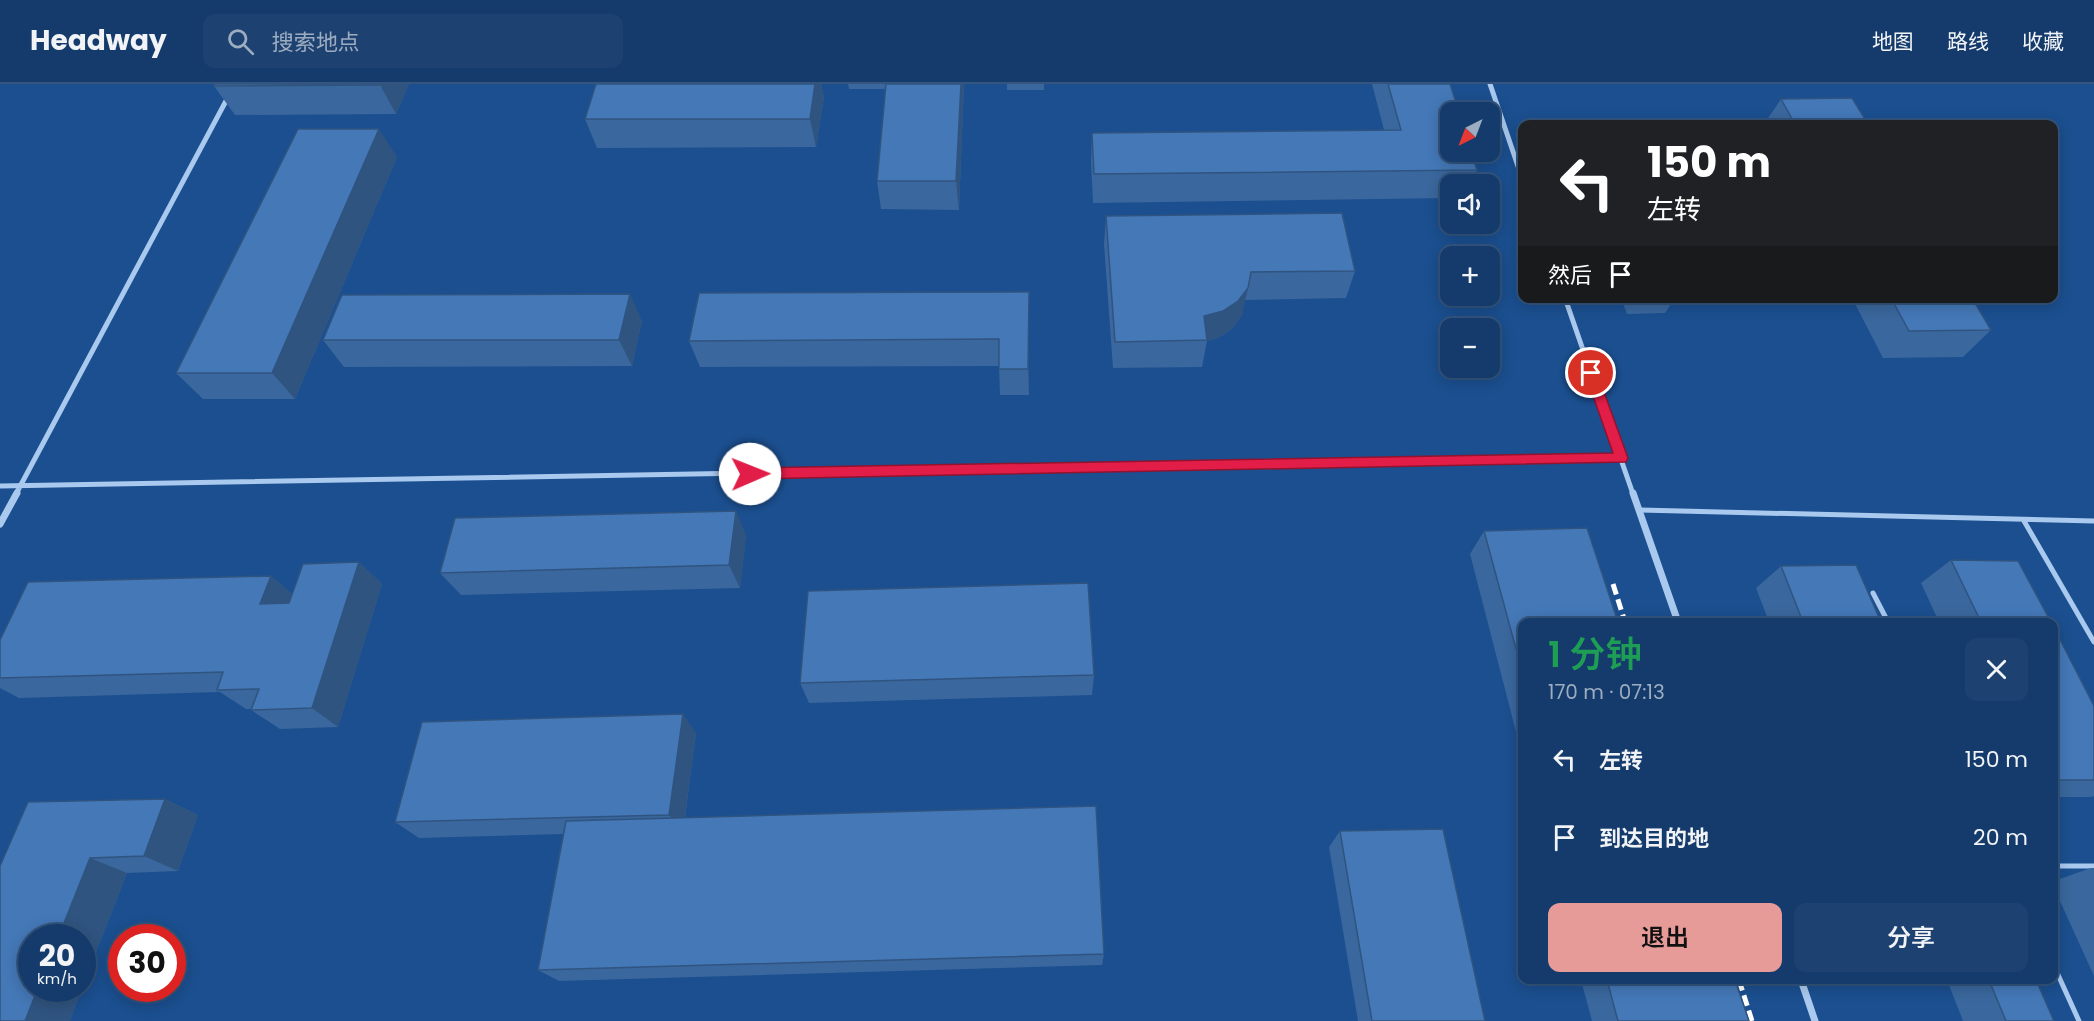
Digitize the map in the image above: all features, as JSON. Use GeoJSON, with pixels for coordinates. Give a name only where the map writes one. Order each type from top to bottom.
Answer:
{"type":"FeatureCollection","features":[{"type":"Feature","properties":{"kind":"street"},"geometry":{"type":"LineString","coordinates":[[0,524],[235,84]]}},
{"type":"Feature","properties":{"kind":"street"},"geometry":{"type":"LineString","coordinates":[[1490,84],[1518,166]]}},
{"type":"Feature","properties":{"kind":"street"},"geometry":{"type":"LineString","coordinates":[[1567,303],[1677,618]]}},
{"type":"Feature","properties":{"kind":"street"},"geometry":{"type":"LineString","coordinates":[[0,486],[1621,458]]}},
{"type":"Feature","properties":{"kind":"street"},"geometry":{"type":"LineString","coordinates":[[1802,984],[1815,1021]]}},
{"type":"Feature","properties":{"kind":"lane"},"geometry":{"type":"LineString","coordinates":[[1640,510],[2094,521]]}},
{"type":"Feature","properties":{"kind":"lane"},"geometry":{"type":"LineString","coordinates":[[2024,521],[2094,642]]}},
{"type":"Feature","properties":{"kind":"lane"},"geometry":{"type":"LineString","coordinates":[[1873,594],[1886,618]]}},
{"type":"Feature","properties":{"kind":"lane"},"geometry":{"type":"LineString","coordinates":[[2058,866],[2094,866]]}},
{"type":"Feature","properties":{"kind":"lane"},"geometry":{"type":"LineString","coordinates":[[2058,975],[2079,1021]]}},
{"type":"Feature","properties":{"kind":"building"},"geometry":{"type":"Polygon","coordinates":[[[215,84],[380,84],[380,85],[214,86],[215,84]]]}},
{"type":"Feature","properties":{"kind":"building"},"geometry":{"type":"Polygon","coordinates":[[[596,84],[815,84],[810,119],[585,119],[596,84]]]}},
{"type":"Feature","properties":{"kind":"building"},"geometry":{"type":"Polygon","coordinates":[[[886,84],[961,84],[956,181],[877,181],[886,84]]]}},
{"type":"Feature","properties":{"kind":"building"},"geometry":{"type":"Polygon","coordinates":[[[1388,84],[1450,84],[1456,102],[1440,102],[1440,162],[1474,162],[1477,170],[1094,174],[1092,133],[1401,130],[1388,84]]]}},
{"type":"Feature","properties":{"kind":"building"},"geometry":{"type":"Polygon","coordinates":[[[1852,98],[1866,120],[1793,120],[1781,99],[1852,98]]]}},
{"type":"Feature","properties":{"kind":"building"},"geometry":{"type":"Polygon","coordinates":[[[298,129],[379,129],[272,373],[176,373],[298,129]]]}},
{"type":"Feature","properties":{"kind":"building"},"geometry":{"type":"Polygon","coordinates":[[[1342,213],[1355,271],[1251,272],[1248,288],[1238,301],[1223,311],[1204,316],[1207,340],[1115,342],[1106,216],[1342,213]]]}},
{"type":"Feature","properties":{"kind":"building"},"geometry":{"type":"Polygon","coordinates":[[[1029,292],[1028,369],[999,369],[999,339],[689,341],[699,293],[1029,292]]]}},
{"type":"Feature","properties":{"kind":"building"},"geometry":{"type":"Polygon","coordinates":[[[630,294],[619,340],[323,340],[342,295],[630,294]]]}},
{"type":"Feature","properties":{"kind":"building"},"geometry":{"type":"Polygon","coordinates":[[[1894,303],[1975,303],[1991,330],[1909,331],[1894,303]]]}},
{"type":"Feature","properties":{"kind":"building"},"geometry":{"type":"Polygon","coordinates":[[[736,511],[729,565],[440,573],[455,518],[736,511]]]}},
{"type":"Feature","properties":{"kind":"building"},"geometry":{"type":"Polygon","coordinates":[[[1587,528],[1617,618],[1518,618],[1518,656],[1484,531],[1587,528]]]}},
{"type":"Feature","properties":{"kind":"building"},"geometry":{"type":"Polygon","coordinates":[[[1951,560],[2018,561],[2049,618],[1979,618],[1951,560]]]}},
{"type":"Feature","properties":{"kind":"building"},"geometry":{"type":"Polygon","coordinates":[[[359,562],[312,708],[251,710],[259,689],[217,690],[223,672],[0,678],[0,640],[28,582],[271,576],[260,604],[289,603],[303,564],[359,562]]]}},
{"type":"Feature","properties":{"kind":"building"},"geometry":{"type":"Polygon","coordinates":[[[1856,565],[1879,618],[1801,618],[1781,566],[1856,565]]]}},
{"type":"Feature","properties":{"kind":"building"},"geometry":{"type":"Polygon","coordinates":[[[1088,583],[1094,675],[800,683],[808,591],[1088,583]]]}},
{"type":"Feature","properties":{"kind":"building"},"geometry":{"type":"Polygon","coordinates":[[[2058,636],[2094,706],[2094,780],[2058,780],[2058,636]]]}},
{"type":"Feature","properties":{"kind":"building"},"geometry":{"type":"Polygon","coordinates":[[[683,714],[669,815],[395,822],[422,722],[683,714]]]}},
{"type":"Feature","properties":{"kind":"building"},"geometry":{"type":"Polygon","coordinates":[[[165,799],[144,856],[90,858],[64,924],[18,924],[18,1002],[32,1002],[25,1021],[0,1021],[0,866],[28,802],[165,799]]]}},
{"type":"Feature","properties":{"kind":"building"},"geometry":{"type":"Polygon","coordinates":[[[1096,806],[1104,954],[538,970],[566,821],[1096,806]]]}},
{"type":"Feature","properties":{"kind":"building"},"geometry":{"type":"Polygon","coordinates":[[[1443,829],[1485,1021],[1372,1021],[1340,831],[1443,829]]]}},
{"type":"Feature","properties":{"kind":"building"},"geometry":{"type":"Polygon","coordinates":[[[1608,984],[1736,984],[1749,1021],[1618,1021],[1608,984]]]}},
{"type":"Feature","properties":{"kind":"building"},"geometry":{"type":"Polygon","coordinates":[[[1991,984],[2038,984],[2054,1021],[2006,1021],[1991,984]]]}},
{"type":"Feature","properties":{"kind":"railway"},"geometry":{"type":"LineString","coordinates":[[1613,584],[1624,618]]}},
{"type":"Feature","properties":{"kind":"railway"},"geometry":{"type":"LineString","coordinates":[[1740,984],[1752,1021]]}},
{"type":"Feature","properties":{"kind":"route"},"geometry":{"type":"LineString","coordinates":[[750,474],[1621,458],[1591,373]]}}]}
